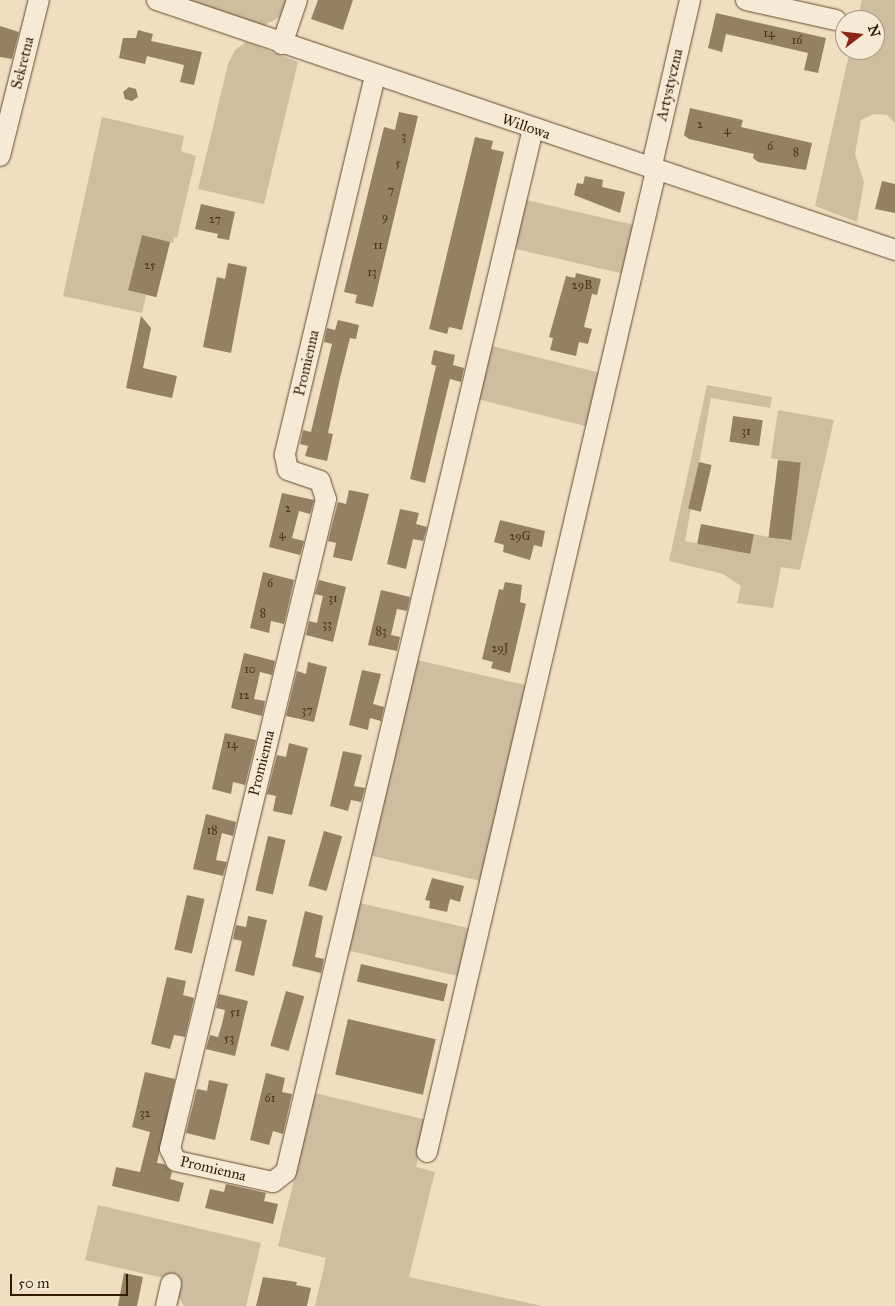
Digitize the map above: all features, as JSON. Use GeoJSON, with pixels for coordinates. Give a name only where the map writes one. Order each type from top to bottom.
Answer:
{"type":"FeatureCollection","features":[{"type":"Feature","properties":{"kind":"street","name":"Sekretna"},"geometry":{"type":"LineString","coordinates":[[0,156],[39,0]]}},
{"type":"Feature","properties":{"kind":"street","name":"Willowa"},"geometry":{"type":"LineString","coordinates":[[158,0],[375,76],[895,250]]}},
{"type":"Feature","properties":{"kind":"street"},"geometry":{"type":"LineString","coordinates":[[282,44],[297,0]]}},
{"type":"Feature","properties":{"kind":"street","name":"Artystyczna"},"geometry":{"type":"LineString","coordinates":[[427,1152],[654,170],[690,0]]}},
{"type":"Feature","properties":{"kind":"street"},"geometry":{"type":"LineString","coordinates":[[746,0],[835,20]]}},
{"type":"Feature","properties":{"kind":"street","name":"Promienna"},"geometry":{"type":"LineString","coordinates":[[375,76],[285,455],[288,470],[320,480],[326,499],[170,1149],[176,1161],[273,1182],[286,1172],[532,129]]}},
{"type":"Feature","properties":{"kind":"street"},"geometry":{"type":"LineString","coordinates":[[166,1306],[171,1284]]}},
{"type":"Feature","properties":{"kind":"shaded area"},"geometry":{"type":"Polygon","coordinates":[[[177,0],[287,0],[282,16],[259,28],[177,0]]]}},
{"type":"Feature","properties":{"kind":"shaded area"},"geometry":{"type":"Polygon","coordinates":[[[862,0],[895,0],[895,123],[887,115],[874,114],[861,120],[855,154],[864,182],[857,222],[815,206],[848,60],[885,60],[885,10],[860,10],[862,0]]]}},
{"type":"Feature","properties":{"kind":"shaded area"},"geometry":{"type":"Polygon","coordinates":[[[246,42],[298,62],[264,204],[198,189],[228,64],[235,50],[246,42]]]}},
{"type":"Feature","properties":{"kind":"shaded area"},"geometry":{"type":"Polygon","coordinates":[[[102,117],[184,136],[181,151],[196,156],[177,238],[174,237],[173,243],[142,235],[129,290],[146,295],[142,313],[63,296],[102,117]]]}},
{"type":"Feature","properties":{"kind":"shaded area"},"geometry":{"type":"Polygon","coordinates":[[[526,200],[633,225],[622,273],[515,249],[526,200]]]}},
{"type":"Feature","properties":{"kind":"shaded area"},"geometry":{"type":"Polygon","coordinates":[[[492,346],[599,373],[585,426],[479,399],[492,346]]]}},
{"type":"Feature","properties":{"kind":"shaded area"},"geometry":{"type":"Polygon","coordinates":[[[707,385],[772,397],[770,408],[711,398],[685,541],[750,554],[754,534],[788,541],[801,464],[771,458],[778,410],[834,420],[800,570],[781,567],[773,608],[737,603],[741,586],[723,574],[669,561],[707,385]]]}},
{"type":"Feature","properties":{"kind":"shaded area"},"geometry":{"type":"Polygon","coordinates":[[[417,660],[527,685],[482,881],[372,856],[417,660]]]}},
{"type":"Feature","properties":{"kind":"shaded area"},"geometry":{"type":"Polygon","coordinates":[[[360,903],[471,929],[460,976],[349,951],[360,903]]]}},
{"type":"Feature","properties":{"kind":"shaded area"},"geometry":{"type":"Polygon","coordinates":[[[315,1093],[427,1120],[416,1167],[435,1172],[409,1277],[542,1306],[315,1306],[326,1258],[278,1246],[315,1093]]]}},
{"type":"Feature","properties":{"kind":"shaded area"},"geometry":{"type":"Polygon","coordinates":[[[98,1205],[261,1243],[246,1306],[184,1306],[178,1296],[181,1282],[85,1260],[98,1205]]]}},
{"type":"Feature","properties":{"kind":"building"},"geometry":{"type":"Polygon","coordinates":[[[318,0],[353,0],[343,30],[311,19],[318,0]]]}},
{"type":"Feature","properties":{"kind":"building"},"geometry":{"type":"Polygon","coordinates":[[[716,13],[826,38],[818,73],[804,70],[808,53],[726,34],[722,52],[708,48],[716,13]]]}},
{"type":"Feature","properties":{"kind":"building"},"geometry":{"type":"Polygon","coordinates":[[[0,26],[19,32],[12,59],[0,57],[0,26]]]}},
{"type":"Feature","properties":{"kind":"building"},"geometry":{"type":"Polygon","coordinates":[[[138,30],[153,34],[151,41],[202,52],[194,85],[180,82],[184,65],[147,56],[145,64],[119,58],[123,38],[136,38],[138,30]]]}},
{"type":"Feature","properties":{"kind":"building"},"geometry":{"type":"Polygon","coordinates":[[[129,87],[136,89],[138,97],[132,101],[125,99],[123,92],[129,87]]]}},
{"type":"Feature","properties":{"kind":"building"},"geometry":{"type":"Polygon","coordinates":[[[690,108],[743,120],[741,127],[812,143],[806,170],[758,162],[753,158],[754,154],[689,139],[684,135],[690,108]]]}},
{"type":"Feature","properties":{"kind":"building"},"geometry":{"type":"Polygon","coordinates":[[[399,112],[418,116],[373,307],[355,303],[357,295],[344,292],[384,127],[395,130],[399,112]]]}},
{"type":"Feature","properties":{"kind":"building"},"geometry":{"type":"Polygon","coordinates":[[[475,137],[493,141],[491,149],[504,152],[462,330],[449,327],[447,334],[429,329],[475,137]]]}},
{"type":"Feature","properties":{"kind":"building"},"geometry":{"type":"Polygon","coordinates":[[[585,176],[603,180],[602,187],[625,192],[620,213],[574,195],[577,183],[583,184],[585,176]]]}},
{"type":"Feature","properties":{"kind":"building"},"geometry":{"type":"Polygon","coordinates":[[[882,181],[895,184],[895,213],[875,209],[882,181]]]}},
{"type":"Feature","properties":{"kind":"building"},"geometry":{"type":"Polygon","coordinates":[[[201,204],[235,212],[229,240],[217,238],[218,234],[195,229],[201,204]]]}},
{"type":"Feature","properties":{"kind":"building"},"geometry":{"type":"Polygon","coordinates":[[[142,235],[170,242],[156,297],[128,290],[142,235]]]}},
{"type":"Feature","properties":{"kind":"building"},"geometry":{"type":"Polygon","coordinates":[[[228,263],[247,267],[231,353],[203,347],[217,277],[225,279],[228,263]]]}},
{"type":"Feature","properties":{"kind":"building"},"geometry":{"type":"Polygon","coordinates":[[[576,273],[601,279],[597,295],[592,294],[584,327],[592,329],[588,344],[579,342],[576,356],[550,350],[553,338],[549,337],[566,276],[575,278],[576,273]]]}},
{"type":"Feature","properties":{"kind":"building"},"geometry":{"type":"Polygon","coordinates":[[[141,316],[151,328],[143,368],[177,376],[172,398],[126,388],[141,316]]]}},
{"type":"Feature","properties":{"kind":"building"},"geometry":{"type":"Polygon","coordinates":[[[338,320],[359,325],[356,339],[350,338],[340,378],[328,433],[333,434],[327,461],[305,456],[308,446],[300,444],[303,430],[311,432],[332,344],[324,342],[327,328],[335,330],[338,320]]]}},
{"type":"Feature","properties":{"kind":"building"},"geometry":{"type":"Polygon","coordinates":[[[434,350],[455,355],[453,365],[464,368],[461,382],[450,379],[425,483],[410,479],[436,366],[431,364],[434,350]]]}},
{"type":"Feature","properties":{"kind":"building"},"geometry":{"type":"Polygon","coordinates":[[[733,416],[763,420],[759,446],[729,442],[733,416]]]}},
{"type":"Feature","properties":{"kind":"building"},"geometry":{"type":"Polygon","coordinates":[[[778,460],[801,463],[791,540],[768,537],[778,460]]]}},
{"type":"Feature","properties":{"kind":"building"},"geometry":{"type":"Polygon","coordinates":[[[699,462],[712,465],[701,512],[688,509],[699,462]]]}},
{"type":"Feature","properties":{"kind":"building"},"geometry":{"type":"Polygon","coordinates":[[[349,490],[369,494],[352,561],[333,557],[336,543],[328,541],[338,502],[346,504],[349,490]]]}},
{"type":"Feature","properties":{"kind":"building"},"geometry":{"type":"Polygon","coordinates":[[[282,493],[314,500],[310,514],[299,511],[292,538],[304,541],[300,555],[269,547],[282,493]]]}},
{"type":"Feature","properties":{"kind":"building"},"geometry":{"type":"Polygon","coordinates":[[[400,509],[419,513],[416,524],[427,527],[423,541],[413,539],[406,569],[387,564],[400,509]]]}},
{"type":"Feature","properties":{"kind":"building"},"geometry":{"type":"Polygon","coordinates":[[[500,520],[545,531],[542,547],[534,545],[530,560],[503,552],[504,545],[494,542],[500,520]]]}},
{"type":"Feature","properties":{"kind":"building"},"geometry":{"type":"Polygon","coordinates":[[[701,524],[754,534],[750,554],[697,544],[701,524]]]}},
{"type":"Feature","properties":{"kind":"building"},"geometry":{"type":"Polygon","coordinates":[[[263,572],[294,580],[284,624],[271,621],[269,633],[250,628],[263,572]]]}},
{"type":"Feature","properties":{"kind":"building"},"geometry":{"type":"Polygon","coordinates":[[[319,580],[346,587],[333,642],[306,635],[309,621],[317,623],[323,596],[315,594],[319,580]]]}},
{"type":"Feature","properties":{"kind":"building"},"geometry":{"type":"Polygon","coordinates":[[[505,582],[522,585],[520,602],[526,604],[510,673],[491,668],[493,662],[482,659],[499,589],[503,590],[505,582]]]}},
{"type":"Feature","properties":{"kind":"building"},"geometry":{"type":"Polygon","coordinates":[[[381,590],[410,597],[407,611],[397,609],[391,635],[400,637],[397,651],[368,645],[381,590]]]}},
{"type":"Feature","properties":{"kind":"building"},"geometry":{"type":"Polygon","coordinates":[[[244,653],[275,661],[272,675],[260,672],[254,699],[265,701],[262,716],[231,708],[244,653]]]}},
{"type":"Feature","properties":{"kind":"building"},"geometry":{"type":"Polygon","coordinates":[[[308,662],[327,667],[314,722],[286,716],[297,671],[306,674],[308,662]]]}},
{"type":"Feature","properties":{"kind":"building"},"geometry":{"type":"Polygon","coordinates":[[[362,670],[381,674],[373,704],[384,707],[381,721],[370,718],[368,730],[349,725],[362,670]]]}},
{"type":"Feature","properties":{"kind":"building"},"geometry":{"type":"Polygon","coordinates":[[[225,733],[256,740],[245,785],[233,782],[231,794],[212,789],[225,733]]]}},
{"type":"Feature","properties":{"kind":"building"},"geometry":{"type":"Polygon","coordinates":[[[289,743],[308,748],[292,815],[273,811],[276,796],[267,794],[277,755],[286,757],[289,743]]]}},
{"type":"Feature","properties":{"kind":"building"},"geometry":{"type":"Polygon","coordinates":[[[343,751],[362,755],[354,786],[365,788],[361,802],[351,800],[348,811],[330,806],[343,751]]]}},
{"type":"Feature","properties":{"kind":"building"},"geometry":{"type":"Polygon","coordinates":[[[206,814],[236,822],[233,836],[222,833],[216,860],[227,862],[223,876],[193,869],[206,814]]]}},
{"type":"Feature","properties":{"kind":"building"},"geometry":{"type":"Polygon","coordinates":[[[324,831],[342,836],[327,891],[308,886],[324,831]]]}},
{"type":"Feature","properties":{"kind":"building"},"geometry":{"type":"Polygon","coordinates":[[[268,836],[286,840],[273,895],[255,891],[268,836]]]}},
{"type":"Feature","properties":{"kind":"building"},"geometry":{"type":"Polygon","coordinates":[[[432,878],[464,886],[460,902],[450,899],[447,912],[429,908],[430,901],[425,900],[432,878]]]}},
{"type":"Feature","properties":{"kind":"building"},"geometry":{"type":"Polygon","coordinates":[[[187,895],[205,899],[192,954],[174,950],[187,895]]]}},
{"type":"Feature","properties":{"kind":"building"},"geometry":{"type":"Polygon","coordinates":[[[305,911],[323,916],[315,957],[324,959],[321,973],[292,966],[305,911]]]}},
{"type":"Feature","properties":{"kind":"building"},"geometry":{"type":"Polygon","coordinates":[[[248,916],[267,920],[254,976],[235,971],[242,941],[233,939],[236,925],[246,927],[248,916]]]}},
{"type":"Feature","properties":{"kind":"building"},"geometry":{"type":"Polygon","coordinates":[[[361,964],[448,984],[444,1002],[357,982],[361,964]]]}},
{"type":"Feature","properties":{"kind":"building"},"geometry":{"type":"Polygon","coordinates":[[[167,977],[186,981],[183,995],[194,998],[185,1037],[174,1035],[170,1049],[151,1044],[167,977]]]}},
{"type":"Feature","properties":{"kind":"building"},"geometry":{"type":"Polygon","coordinates":[[[286,991],[304,996],[289,1051],[270,1046],[286,991]]]}},
{"type":"Feature","properties":{"kind":"building"},"geometry":{"type":"Polygon","coordinates":[[[219,994],[248,1001],[235,1056],[206,1049],[210,1035],[218,1037],[222,1024],[225,1010],[216,1008],[219,994]]]}},
{"type":"Feature","properties":{"kind":"building"},"geometry":{"type":"Polygon","coordinates":[[[348,1019],[436,1039],[423,1095],[335,1075],[348,1019]]]}},
{"type":"Feature","properties":{"kind":"building"},"geometry":{"type":"Polygon","coordinates":[[[145,1072],[175,1079],[157,1163],[164,1164],[172,1172],[170,1179],[184,1183],[179,1202],[112,1186],[116,1167],[140,1172],[150,1132],[132,1127],[145,1072]]]}},
{"type":"Feature","properties":{"kind":"building"},"geometry":{"type":"Polygon","coordinates":[[[266,1073],[285,1078],[282,1092],[292,1094],[283,1134],[273,1131],[269,1145],[250,1140],[266,1073]]]}},
{"type":"Feature","properties":{"kind":"building"},"geometry":{"type":"Polygon","coordinates":[[[209,1080],[228,1084],[215,1140],[186,1133],[197,1089],[207,1091],[209,1080]]]}},
{"type":"Feature","properties":{"kind":"building"},"geometry":{"type":"Polygon","coordinates":[[[226,1184],[266,1193],[264,1201],[278,1204],[273,1224],[205,1208],[210,1189],[224,1192],[226,1184]]]}},
{"type":"Feature","properties":{"kind":"building"},"geometry":{"type":"Polygon","coordinates":[[[124,1273],[143,1277],[137,1306],[118,1306],[124,1273]]]}},
{"type":"Feature","properties":{"kind":"building"},"geometry":{"type":"Polygon","coordinates":[[[263,1277],[297,1282],[296,1285],[311,1288],[307,1306],[256,1306],[263,1277]]]}}]}
